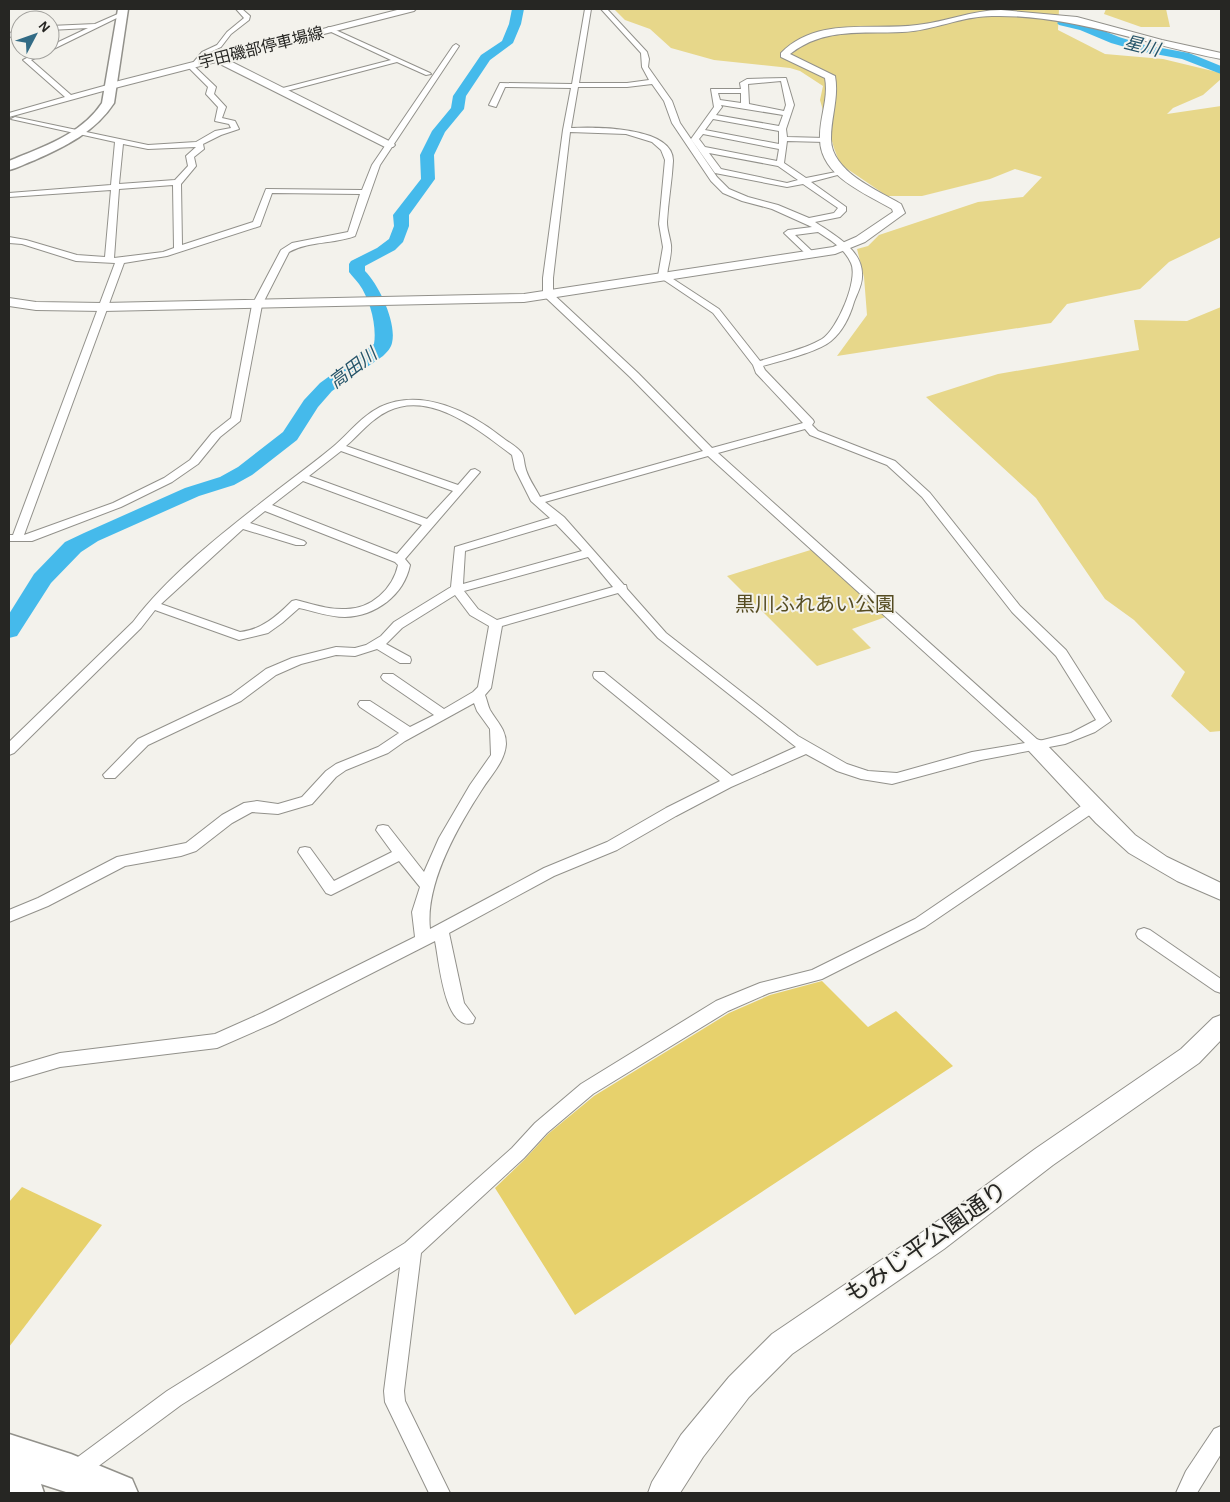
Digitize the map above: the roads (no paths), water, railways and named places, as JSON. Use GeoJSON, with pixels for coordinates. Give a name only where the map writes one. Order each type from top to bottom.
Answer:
{"type":"FeatureCollection","features":[{"type":"Feature","properties":{"kind":"highway"},"geometry":{"type":"LineString","coordinates":[[9,1454],[71,1474],[118,1493]]}},
{"type":"Feature","properties":{"kind":"highway"},"geometry":{"type":"LineString","coordinates":[[9,1488],[24,1493]]}},
{"type":"Feature","properties":{"kind":"main road"},"geometry":{"type":"LineString","coordinates":[[9,166],[78,133],[102,113],[108,103],[124,11]]}},
{"type":"Feature","properties":{"kind":"street"},"geometry":{"type":"LineString","coordinates":[[12,117],[148,147],[198,144],[218,133],[235,129],[232,122],[218,119],[222,107],[210,94],[212,87],[192,65],[204,53],[219,46],[229,33],[247,19],[248,16],[239,9]]}},
{"type":"Feature","properties":{"kind":"street","name":"宇田磯部停車場線"},"geometry":{"type":"LineString","coordinates":[[111,86],[411,9]]}},
{"type":"Feature","properties":{"kind":"street"},"geometry":{"type":"LineString","coordinates":[[588,9],[567,130],[548,278],[548,295],[711,452],[1055,763],[1092,806],[1128,841],[1188,879],[1221,892]]}},
{"type":"Feature","properties":{"kind":"street"},"geometry":{"type":"LineString","coordinates":[[604,9],[644,52],[646,58],[645,66],[668,101],[676,123],[714,180],[726,191],[745,199],[775,207],[808,221],[846,247],[857,265],[858,278],[839,326],[827,340],[807,349],[758,365]]}},
{"type":"Feature","properties":{"kind":"street"},"geometry":{"type":"LineString","coordinates":[[60,44],[124,11]]}},
{"type":"Feature","properties":{"kind":"street"},"geometry":{"type":"LineString","coordinates":[[9,302],[36,306],[104,307],[524,298],[846,247],[876,230],[899,213],[897,207],[842,173],[830,158],[826,140],[832,88],[830,76],[784,55],[811,38],[832,30],[917,29],[980,14],[1001,13],[1082,21],[1161,43],[1221,56]]}},
{"type":"Feature","properties":{"kind":"street"},"geometry":{"type":"LineString","coordinates":[[60,27],[120,26]]}},
{"type":"Feature","properties":{"kind":"street"},"geometry":{"type":"LineString","coordinates":[[329,29],[428,74]]}},
{"type":"Feature","properties":{"kind":"street"},"geometry":{"type":"LineString","coordinates":[[120,261],[14,538],[28,539],[45,534],[117,505],[168,480],[194,462],[216,435],[236,419],[257,305],[285,250],[295,245],[352,234],[365,192],[376,165],[456,46]]}},
{"type":"Feature","properties":{"kind":"street"},"geometry":{"type":"LineString","coordinates":[[216,58],[389,145]]}},
{"type":"Feature","properties":{"kind":"street"},"geometry":{"type":"LineString","coordinates":[[26,60],[69,97]]}},
{"type":"Feature","properties":{"kind":"street"},"geometry":{"type":"LineString","coordinates":[[282,91],[396,60]]}},
{"type":"Feature","properties":{"kind":"street"},"geometry":{"type":"LineString","coordinates":[[745,106],[744,83],[747,81],[784,79],[790,105],[782,129],[783,143],[780,164]]}},
{"type":"Feature","properties":{"kind":"street"},"geometry":{"type":"LineString","coordinates":[[493,105],[503,85],[627,85],[654,82]]}},
{"type":"Feature","properties":{"kind":"street"},"geometry":{"type":"LineString","coordinates":[[12,117],[69,97],[111,86]]}},
{"type":"Feature","properties":{"kind":"street"},"geometry":{"type":"LineString","coordinates":[[745,91],[714,91],[718,107],[695,139],[718,171],[788,185],[842,173]]}},
{"type":"Feature","properties":{"kind":"street"},"geometry":{"type":"LineString","coordinates":[[717,102],[786,113]]}},
{"type":"Feature","properties":{"kind":"street"},"geometry":{"type":"LineString","coordinates":[[710,116],[782,129]]}},
{"type":"Feature","properties":{"kind":"street"},"geometry":{"type":"LineString","coordinates":[[567,130],[602,129],[633,133],[658,144],[668,154],[663,224],[667,247],[662,276]]}},
{"type":"Feature","properties":{"kind":"street"},"geometry":{"type":"LineString","coordinates":[[700,131],[783,143],[826,140]]}},
{"type":"Feature","properties":{"kind":"street"},"geometry":{"type":"LineString","coordinates":[[109,260],[119,141]]}},
{"type":"Feature","properties":{"kind":"street"},"geometry":{"type":"LineString","coordinates":[[178,249],[179,182],[192,166],[190,156],[201,146],[198,144]]}},
{"type":"Feature","properties":{"kind":"street"},"geometry":{"type":"LineString","coordinates":[[702,149],[780,164],[842,207],[842,212],[837,215],[808,221]]}},
{"type":"Feature","properties":{"kind":"street"},"geometry":{"type":"LineString","coordinates":[[9,195],[179,182]]}},
{"type":"Feature","properties":{"kind":"street"},"geometry":{"type":"LineString","coordinates":[[9,240],[23,242],[76,258],[120,261],[164,254],[257,224],[269,191],[365,192]]}},
{"type":"Feature","properties":{"kind":"street"},"geometry":{"type":"LineString","coordinates":[[810,253],[788,232],[820,229]]}},
{"type":"Feature","properties":{"kind":"street"},"geometry":{"type":"LineString","coordinates":[[662,276],[716,312],[758,365],[760,371],[809,422],[807,426]]}},
{"type":"Feature","properties":{"kind":"street"},"geometry":{"type":"LineString","coordinates":[[9,750],[137,625],[152,605],[241,524],[339,447],[382,410],[402,404],[441,407],[467,416],[517,454],[520,469],[537,501],[560,519],[622,588],[650,624],[806,749],[859,776],[891,779],[930,771],[979,756],[1073,737],[1104,721],[1084,687],[1061,654],[1016,609],[926,496],[891,463],[814,433],[807,426]]}},
{"type":"Feature","properties":{"kind":"street"},"geometry":{"type":"LineString","coordinates":[[537,501],[807,426]]}},
{"type":"Feature","properties":{"kind":"street"},"geometry":{"type":"LineString","coordinates":[[339,447],[459,489]]}},
{"type":"Feature","properties":{"kind":"street"},"geometry":{"type":"LineString","coordinates":[[399,560],[475,472]]}},
{"type":"Feature","properties":{"kind":"street"},"geometry":{"type":"LineString","coordinates":[[300,476],[429,524]]}},
{"type":"Feature","properties":{"kind":"street"},"geometry":{"type":"LineString","coordinates":[[152,605],[239,636],[245,636],[276,623],[296,604],[348,613],[374,604],[398,586],[404,572],[404,566],[399,560],[264,506]]}},
{"type":"Feature","properties":{"kind":"street"},"geometry":{"type":"LineString","coordinates":[[560,519],[459,549],[457,589],[474,612],[496,624],[622,588]]}},
{"type":"Feature","properties":{"kind":"street"},"geometry":{"type":"LineString","coordinates":[[241,524],[300,543]]}},
{"type":"Feature","properties":{"kind":"street"},"geometry":{"type":"LineString","coordinates":[[110,774],[143,742],[236,698],[271,672],[297,660],[336,651],[356,652],[377,644],[385,639],[398,625],[457,589],[589,553]]}},
{"type":"Feature","properties":{"kind":"street"},"geometry":{"type":"LineString","coordinates":[[9,916],[43,902],[122,861],[140,856],[180,851],[191,847],[227,819],[249,807],[258,806],[278,809],[307,801],[331,774],[341,767],[383,750],[409,733],[478,695],[484,688],[496,624]]}},
{"type":"Feature","properties":{"kind":"street"},"geometry":{"type":"LineString","coordinates":[[377,644],[405,660]]}},
{"type":"Feature","properties":{"kind":"street"},"geometry":{"type":"LineString","coordinates":[[599,675],[730,782]]}},
{"type":"Feature","properties":{"kind":"street"},"geometry":{"type":"LineString","coordinates":[[388,677],[444,715]]}},
{"type":"Feature","properties":{"kind":"street"},"geometry":{"type":"LineString","coordinates":[[423,940],[420,912],[446,838],[475,788],[498,755],[500,742],[496,729],[484,711],[478,695]]}},
{"type":"Feature","properties":{"kind":"street"},"geometry":{"type":"LineString","coordinates":[[365,704],[409,733]]}},
{"type":"Feature","properties":{"kind":"street"},"geometry":{"type":"LineString","coordinates":[[9,1075],[60,1060],[217,1041],[268,1018],[423,940],[549,872],[612,846],[671,812],[730,782],[806,749]]}},
{"type":"Feature","properties":{"kind":"street"},"geometry":{"type":"LineString","coordinates":[[71,1474],[174,1398],[412,1249],[518,1153],[541,1128],[587,1089],[722,1006],[766,988],[816,976],[920,924],[1092,806]]}},
{"type":"Feature","properties":{"kind":"street"},"geometry":{"type":"LineString","coordinates":[[383,830],[428,886]]}},
{"type":"Feature","properties":{"kind":"street"},"geometry":{"type":"LineString","coordinates":[[305,852],[331,889],[402,853]]}},
{"type":"Feature","properties":{"kind":"street"},"geometry":{"type":"LineString","coordinates":[[441,930],[456,1006],[467,1018]]}},
{"type":"Feature","properties":{"kind":"street"},"geometry":{"type":"LineString","coordinates":[[1144,934],[1221,987]]}},
{"type":"Feature","properties":{"kind":"street","name":"もみじ平公園通り"},"geometry":{"type":"LineString","coordinates":[[664,1493],[692,1446],[740,1387],[782,1344],[934,1240],[1044,1157],[1160,1078],[1190,1056],[1221,1025]]}},
{"type":"Feature","properties":{"kind":"street"},"geometry":{"type":"LineString","coordinates":[[412,1249],[394,1391],[395,1402],[440,1493]]}},
{"type":"Feature","properties":{"kind":"street"},"geometry":{"type":"LineString","coordinates":[[1186,1493],[1193,1478],[1221,1436]]}},
{"type":"Feature","properties":{"kind":"waterway","name":"高田川"},"geometry":{"type":"LineString","coordinates":[[9,631],[42,579],[73,547],[91,537],[192,492],[227,481],[245,471],[290,436],[311,404],[326,387],[377,352],[383,345],[385,333],[374,296],[366,281],[357,272],[357,264],[390,247],[395,242],[399,235],[401,215],[428,179],[427,155],[439,131],[457,109],[460,96],[475,76],[485,58],[507,43],[515,24],[518,9]]}},
{"type":"Feature","properties":{"kind":"waterway","name":"星川"},"geometry":{"type":"LineString","coordinates":[[1063,23],[1083,27],[1115,40],[1143,48],[1185,56],[1221,70]]}},
{"type":"Feature","properties":{"kind":"park label","name":"黒川ふれあい公園"},"geometry":{"type":"Point","coordinates":[815,604]}}]}
